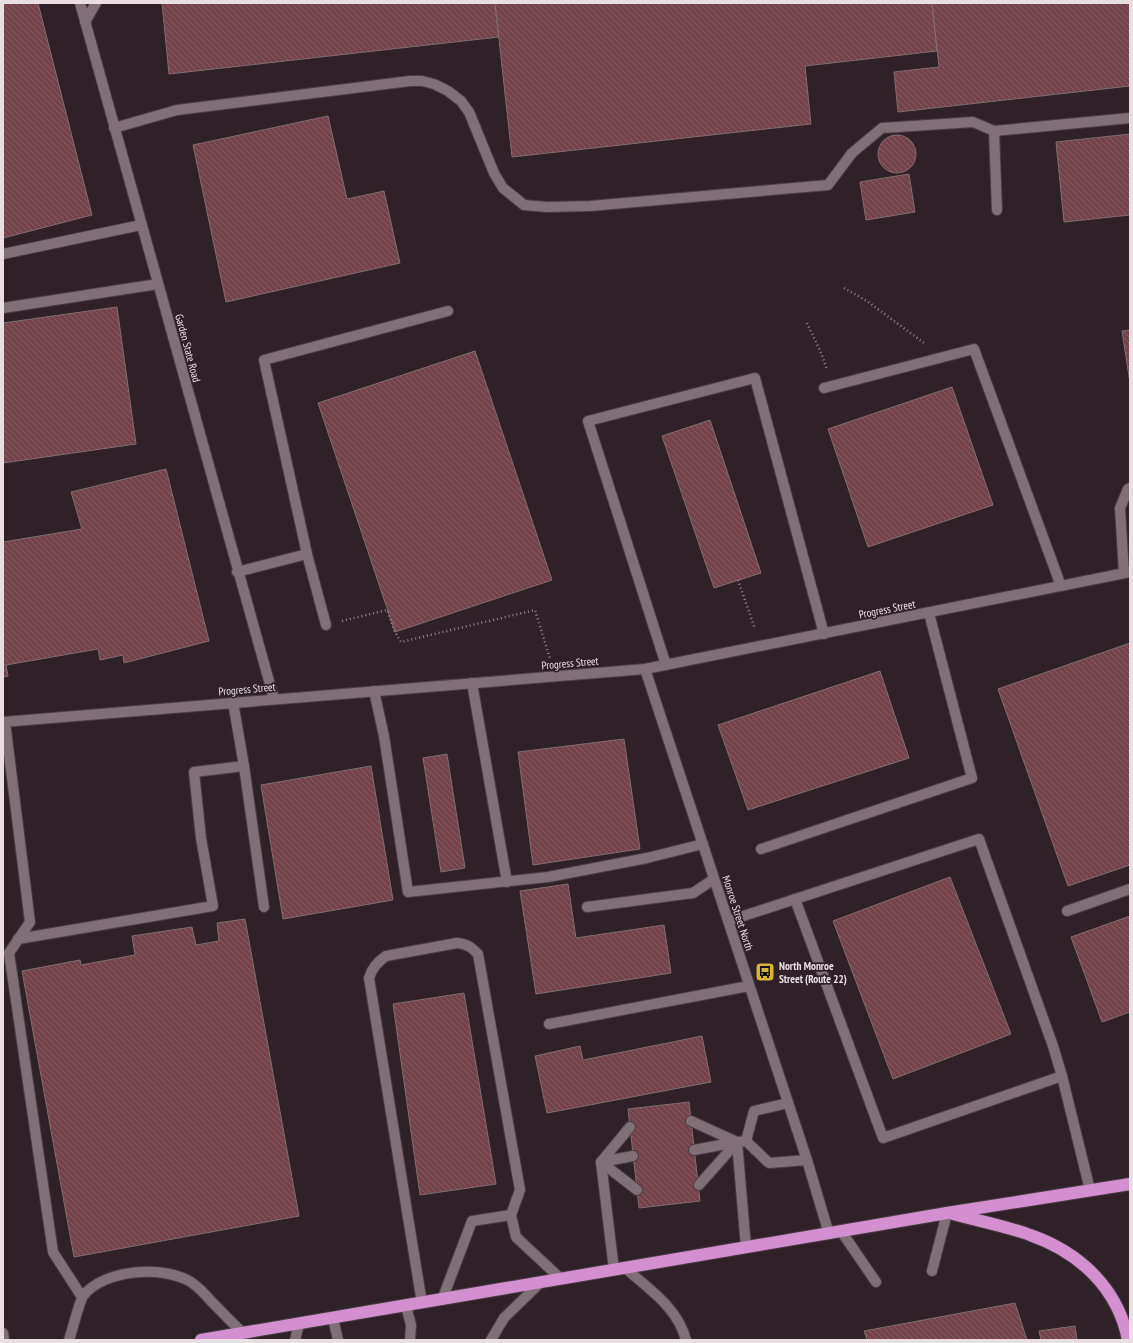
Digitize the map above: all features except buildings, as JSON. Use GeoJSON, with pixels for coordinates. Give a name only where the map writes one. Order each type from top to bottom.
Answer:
{"type":"FeatureCollection","features":[{"type":"Feature","properties":{"kind":"highway"},"geometry":{"type":"LineString","coordinates":[[201,1340],[220,1338],[947,1213],[1130,1184]]}},
{"type":"Feature","properties":{"kind":"highway"},"geometry":{"type":"LineString","coordinates":[[947,1213],[1030,1234],[1047,1241],[1080,1262],[1105,1286],[1115,1301],[1123,1318],[1128,1340]]}},
{"type":"Feature","properties":{"kind":"street","name":"Garden State Road"},"geometry":{"type":"LineString","coordinates":[[80,3],[237,572],[274,699]]}},
{"type":"Feature","properties":{"kind":"street"},"geometry":{"type":"LineString","coordinates":[[85,22],[96,3]]}},
{"type":"Feature","properties":{"kind":"street"},"geometry":{"type":"LineString","coordinates":[[114,128],[177,110],[410,81],[422,81],[434,84],[448,91],[460,101],[469,112],[494,173],[503,188],[524,205],[547,207],[590,206],[828,185],[852,153],[882,128],[973,122],[994,132],[1130,118]]}},
{"type":"Feature","properties":{"kind":"street"},"geometry":{"type":"LineString","coordinates":[[994,132],[997,210]]}},
{"type":"Feature","properties":{"kind":"street"},"geometry":{"type":"LineString","coordinates":[[3,254],[141,225]]}},
{"type":"Feature","properties":{"kind":"street"},"geometry":{"type":"LineString","coordinates":[[3,308],[158,284]]}},
{"type":"Feature","properties":{"kind":"street"},"geometry":{"type":"LineString","coordinates":[[326,625],[307,554],[264,360],[448,311]]}},
{"type":"Feature","properties":{"kind":"street"},"geometry":{"type":"LineString","coordinates":[[828,387],[974,349],[1061,586]]}},
{"type":"Feature","properties":{"kind":"street"},"geometry":{"type":"LineString","coordinates":[[666,665],[588,421],[755,378],[824,634]]}},
{"type":"Feature","properties":{"kind":"street"},"geometry":{"type":"LineString","coordinates":[[1127,573],[1120,508],[1128,489],[1130,488]]}},
{"type":"Feature","properties":{"kind":"street"},"geometry":{"type":"LineString","coordinates":[[237,572],[307,554]]}},
{"type":"Feature","properties":{"kind":"street","name":"Progress Street"},"geometry":{"type":"LineString","coordinates":[[4,722],[233,702],[645,670],[1127,573]]}},
{"type":"Feature","properties":{"kind":"street"},"geometry":{"type":"LineString","coordinates":[[761,849],[972,778],[929,612]]}},
{"type":"Feature","properties":{"kind":"street","name":"Monroe Street North"},"geometry":{"type":"LineString","coordinates":[[645,670],[807,1160],[829,1234]]}},
{"type":"Feature","properties":{"kind":"street"},"geometry":{"type":"LineString","coordinates":[[472,683],[507,882]]}},
{"type":"Feature","properties":{"kind":"street"},"geometry":{"type":"LineString","coordinates":[[374,691],[384,736],[408,892],[548,877],[647,858],[703,844]]}},
{"type":"Feature","properties":{"kind":"street"},"geometry":{"type":"LineString","coordinates":[[233,702],[244,766],[264,907]]}},
{"type":"Feature","properties":{"kind":"street"},"geometry":{"type":"LineString","coordinates":[[4,722],[30,922],[9,953],[53,1252],[82,1297]]}},
{"type":"Feature","properties":{"kind":"street"},"geometry":{"type":"LineString","coordinates":[[18,939],[213,906],[201,838],[194,772],[244,766]]}},
{"type":"Feature","properties":{"kind":"street"},"geometry":{"type":"LineString","coordinates":[[728,921],[979,839],[1053,1046],[1062,1076],[1090,1190]]}},
{"type":"Feature","properties":{"kind":"street"},"geometry":{"type":"LineString","coordinates":[[587,907],[693,893],[714,879]]}},
{"type":"Feature","properties":{"kind":"street"},"geometry":{"type":"LineString","coordinates":[[1067,911],[1130,889]]}},
{"type":"Feature","properties":{"kind":"street"},"geometry":{"type":"LineString","coordinates":[[795,899],[883,1138],[1062,1076]]}},
{"type":"Feature","properties":{"kind":"street"},"geometry":{"type":"LineString","coordinates":[[422,1303],[369,978],[372,969],[386,956],[457,944],[465,944],[478,954],[520,1190],[511,1215],[516,1237],[561,1279]]}},
{"type":"Feature","properties":{"kind":"street"},"geometry":{"type":"LineString","coordinates":[[549,1024],[750,986]]}},
{"type":"Feature","properties":{"kind":"street"},"geometry":{"type":"LineString","coordinates":[[698,1185],[741,1141],[754,1111],[788,1103]]}},
{"type":"Feature","properties":{"kind":"street"},"geometry":{"type":"LineString","coordinates":[[691,1121],[741,1141],[769,1163],[807,1160]]}},
{"type":"Feature","properties":{"kind":"street"},"geometry":{"type":"LineString","coordinates":[[630,1127],[601,1162],[620,1269],[668,1306],[680,1323],[686,1340]]}},
{"type":"Feature","properties":{"kind":"street"},"geometry":{"type":"LineString","coordinates":[[694,1150],[741,1141]]}},
{"type":"Feature","properties":{"kind":"street"},"geometry":{"type":"LineString","coordinates":[[741,1141],[746,1247]]}},
{"type":"Feature","properties":{"kind":"street"},"geometry":{"type":"LineString","coordinates":[[601,1162],[633,1156]]}},
{"type":"Feature","properties":{"kind":"street"},"geometry":{"type":"LineString","coordinates":[[601,1162],[637,1190]]}},
{"type":"Feature","properties":{"kind":"street"},"geometry":{"type":"LineString","coordinates":[[932,1272],[947,1213]]}},
{"type":"Feature","properties":{"kind":"street"},"geometry":{"type":"LineString","coordinates":[[442,1300],[472,1221],[511,1215]]}},
{"type":"Feature","properties":{"kind":"street"},"geometry":{"type":"LineString","coordinates":[[841,1231],[876,1282]]}},
{"type":"Feature","properties":{"kind":"street"},"geometry":{"type":"LineString","coordinates":[[70,1340],[82,1297],[91,1288],[103,1280],[138,1272],[156,1272],[175,1275],[192,1283],[243,1333]]}},
{"type":"Feature","properties":{"kind":"street"},"geometry":{"type":"LineString","coordinates":[[491,1340],[504,1318],[540,1283]]}},
{"type":"Feature","properties":{"kind":"street"},"geometry":{"type":"LineString","coordinates":[[406,1306],[410,1325],[410,1340]]}},
{"type":"Feature","properties":{"kind":"street"},"geometry":{"type":"LineString","coordinates":[[333,1318],[338,1340]]}},
{"type":"Feature","properties":{"kind":"street"},"geometry":{"type":"LineString","coordinates":[[296,1340],[298,1324]]}},
{"type":"Feature","properties":{"kind":"street"},"geometry":{"type":"LineString","coordinates":[[3,1333],[4,1340]]}},
{"type":"Feature","properties":{"kind":"path"},"geometry":{"type":"LineString","coordinates":[[844,288],[867,301],[944,357]]}},
{"type":"Feature","properties":{"kind":"path"},"geometry":{"type":"LineString","coordinates":[[807,323],[822,355],[828,387]]}},
{"type":"Feature","properties":{"kind":"path"},"geometry":{"type":"LineString","coordinates":[[738,580],[761,646]]}},
{"type":"Feature","properties":{"kind":"path"},"geometry":{"type":"LineString","coordinates":[[326,625],[387,610],[395,632],[401,642],[535,610],[556,676]]}},
{"type":"Feature","properties":{"kind":"place","name":"North Monroe Street (Route 22)"},"geometry":{"type":"Point","coordinates":[765,972]}}]}
